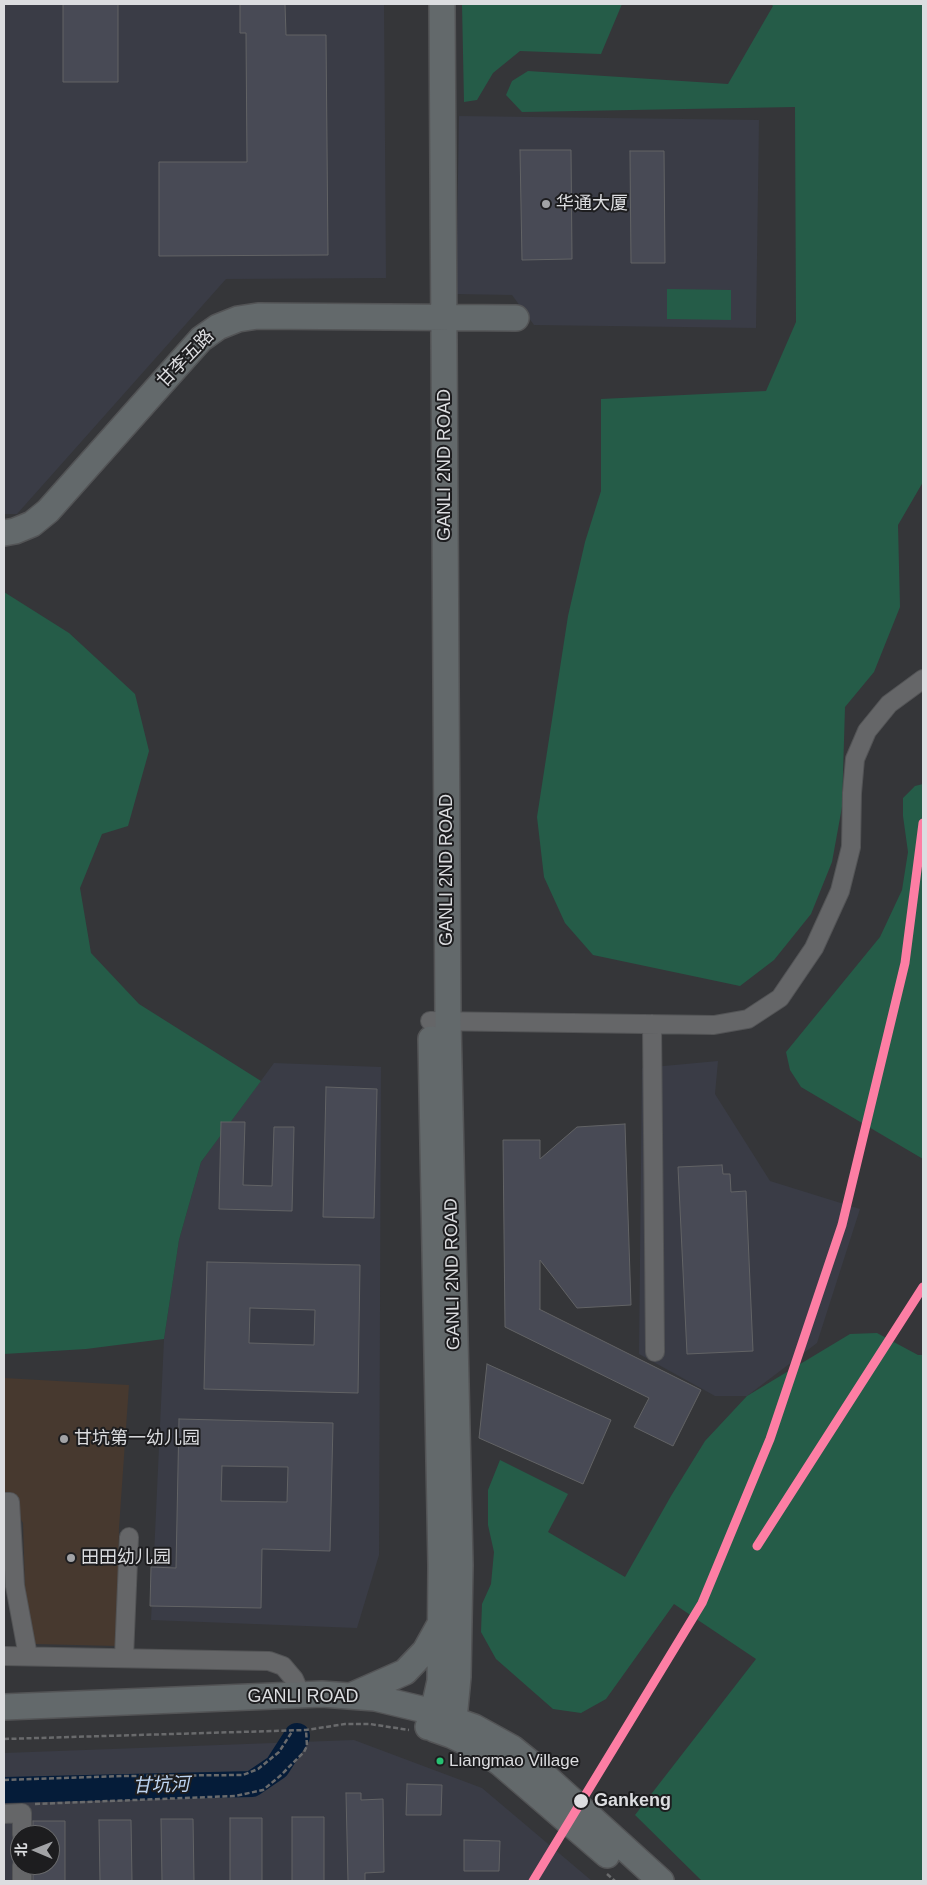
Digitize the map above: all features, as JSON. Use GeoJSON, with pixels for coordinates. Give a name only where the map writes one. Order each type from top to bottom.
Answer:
{"type":"FeatureCollection","features":[{"type":"Feature","properties":{"kind":"main road","name":"GANLI 2ND ROAD"},"geometry":{"type":"LineString","coordinates":[[426,4],[436,318]]}},
{"type":"Feature","properties":{"kind":"main road","name":"GANLI 2ND ROAD"},"geometry":{"type":"LineString","coordinates":[[435,1725],[440,1681],[436,318],[442,4]]}},
{"type":"Feature","properties":{"kind":"main road","name":"甘李五路"},"geometry":{"type":"LineString","coordinates":[[4,533],[32,524],[48,512],[201,339],[218,327],[258,316],[516,318]]}},
{"type":"Feature","properties":{"kind":"main road","name":"GANLI 2ND ROAD"},"geometry":{"type":"LineString","coordinates":[[435,1725],[458,1676],[460,1566],[439,1021]]}},
{"type":"Feature","properties":{"kind":"main road"},"geometry":{"type":"LineString","coordinates":[[353,1695],[405,1672],[425,1651],[440,1624]]}},
{"type":"Feature","properties":{"kind":"main road","name":"GANLI ROAD"},"geometry":{"type":"LineString","coordinates":[[4,1707],[301,1695],[353,1695],[384,1700],[478,1748],[500,1763],[637,1881]]}},
{"type":"Feature","properties":{"kind":"main road","name":"GANLI ROAD"},"geometry":{"type":"LineString","coordinates":[[4,1724],[334,1711],[435,1725],[493,1736],[526,1759],[661,1881]]}},
{"type":"Feature","properties":{"kind":"street"},"geometry":{"type":"LineString","coordinates":[[439,1021],[714,1025],[748,1019],[780,998],[814,948],[840,891],[851,847],[852,793],[856,760],[867,731],[889,704],[923,679]]}},
{"type":"Feature","properties":{"kind":"street"},"geometry":{"type":"LineString","coordinates":[[652,1024],[654,1352]]}},
{"type":"Feature","properties":{"kind":"street"},"geometry":{"type":"LineString","coordinates":[[4,1502],[10,1502],[15,1586],[28,1656]]}},
{"type":"Feature","properties":{"kind":"street"},"geometry":{"type":"LineString","coordinates":[[124,1657],[129,1537]]}},
{"type":"Feature","properties":{"kind":"street"},"geometry":{"type":"LineString","coordinates":[[4,1656],[269,1661],[283,1666],[294,1680],[301,1695]]}},
{"type":"Feature","properties":{"kind":"street"},"geometry":{"type":"LineString","coordinates":[[4,1814],[22,1813],[22,1825]]}},
{"type":"Feature","properties":{"kind":"path"},"geometry":{"type":"LineString","coordinates":[[4,1739],[306,1730],[345,1724],[370,1724],[401,1728],[435,1725]]}},
{"type":"Feature","properties":{"kind":"path"},"geometry":{"type":"LineString","coordinates":[[4,1780],[243,1775],[258,1769],[279,1752],[293,1730]]}},
{"type":"Feature","properties":{"kind":"path"},"geometry":{"type":"LineString","coordinates":[[33,1804],[235,1796],[262,1790],[280,1776],[304,1752],[307,1746],[306,1730]]}},
{"type":"Feature","properties":{"kind":"path"},"geometry":{"type":"LineString","coordinates":[[601,1868],[615,1881]]}},
{"type":"Feature","properties":{"kind":"shaded area"},"geometry":{"type":"Polygon","coordinates":[[[4,4],[384,4],[386,278],[226,279],[17,514],[4,514],[4,4]]]}},
{"type":"Feature","properties":{"kind":"shaded area"},"geometry":{"type":"Polygon","coordinates":[[[459,116],[759,120],[756,328],[534,325],[512,295],[456,294],[459,116]]]}},
{"type":"Feature","properties":{"kind":"shaded area"},"geometry":{"type":"Polygon","coordinates":[[[718,1061],[715,1094],[770,1181],[860,1209],[817,1343],[747,1396],[715,1396],[639,1354],[642,1068],[718,1061]]]}},
{"type":"Feature","properties":{"kind":"shaded area"},"geometry":{"type":"Polygon","coordinates":[[[274,1063],[381,1067],[379,1555],[357,1628],[151,1620],[164,1339],[179,1240],[201,1162],[274,1063]]]}},
{"type":"Feature","properties":{"kind":"shaded area","name":"甘坑第一幼儿园"},"geometry":{"type":"Polygon","coordinates":[[[4,1378],[129,1385],[119,1528],[117,1646],[34,1644],[25,1588],[23,1523],[4,1492],[4,1378]]]}},
{"type":"Feature","properties":{"kind":"shaded area"},"geometry":{"type":"Polygon","coordinates":[[[354,1740],[482,1788],[592,1881],[4,1881],[4,1753],[354,1740]]]}},
{"type":"Feature","properties":{"kind":"green space"},"geometry":{"type":"Polygon","coordinates":[[[462,4],[622,4],[601,54],[520,51],[493,73],[477,100],[464,102],[462,4]]]}},
{"type":"Feature","properties":{"kind":"green space"},"geometry":{"type":"Polygon","coordinates":[[[771,4],[923,4],[923,482],[898,525],[900,607],[874,672],[845,707],[842,807],[832,862],[811,914],[774,960],[740,986],[593,955],[565,923],[544,877],[537,817],[568,616],[585,542],[601,491],[601,399],[766,391],[796,322],[795,107],[522,112],[506,95],[512,81],[528,71],[728,84],[773,6],[771,4]]]}},
{"type":"Feature","properties":{"kind":"green space"},"geometry":{"type":"Polygon","coordinates":[[[667,289],[731,290],[731,320],[667,319],[667,289]]]}},
{"type":"Feature","properties":{"kind":"green space"},"geometry":{"type":"Polygon","coordinates":[[[4,592],[69,633],[135,694],[149,751],[128,826],[102,834],[80,888],[91,953],[139,1004],[261,1081],[201,1162],[179,1240],[164,1339],[86,1349],[4,1354],[4,592]]]}},
{"type":"Feature","properties":{"kind":"green space"},"geometry":{"type":"Polygon","coordinates":[[[923,784],[923,1159],[801,1087],[790,1070],[786,1052],[880,937],[902,890],[908,852],[903,816],[903,798],[915,786],[923,784]]]}},
{"type":"Feature","properties":{"kind":"green space"},"geometry":{"type":"Polygon","coordinates":[[[877,1333],[918,1355],[923,1355],[923,1881],[702,1881],[635,1815],[756,1659],[674,1604],[606,1699],[581,1713],[553,1709],[496,1659],[481,1632],[482,1604],[491,1584],[494,1552],[488,1525],[488,1490],[500,1460],[568,1494],[548,1532],[625,1577],[705,1441],[747,1396],[850,1334],[877,1333]]]}},
{"type":"Feature","properties":{"kind":"building"},"geometry":{"type":"Polygon","coordinates":[[[63,4],[118,4],[118,82],[63,82],[63,4]]]}},
{"type":"Feature","properties":{"kind":"building"},"geometry":{"type":"Polygon","coordinates":[[[240,4],[285,4],[286,35],[326,35],[328,255],[159,256],[159,162],[247,162],[246,33],[240,33],[240,4]]]}},
{"type":"Feature","properties":{"kind":"building","name":"华通大厦"},"geometry":{"type":"Polygon","coordinates":[[[520,150],[571,150],[572,259],[522,260],[520,150]]]}},
{"type":"Feature","properties":{"kind":"building"},"geometry":{"type":"Polygon","coordinates":[[[630,151],[664,151],[665,263],[631,263],[630,151]]]}},
{"type":"Feature","properties":{"kind":"building"},"geometry":{"type":"Polygon","coordinates":[[[326,1087],[377,1089],[374,1218],[323,1217],[326,1087]]]}},
{"type":"Feature","properties":{"kind":"building"},"geometry":{"type":"Polygon","coordinates":[[[221,1122],[245,1122],[243,1185],[272,1186],[274,1127],[294,1127],[292,1211],[219,1209],[221,1122]]]}},
{"type":"Feature","properties":{"kind":"building"},"geometry":{"type":"Polygon","coordinates":[[[625,1124],[631,1305],[577,1308],[540,1260],[539,1309],[701,1390],[673,1446],[634,1427],[649,1398],[505,1327],[503,1140],[540,1140],[540,1159],[577,1127],[625,1124]]]}},
{"type":"Feature","properties":{"kind":"building"},"geometry":{"type":"Polygon","coordinates":[[[722,1165],[723,1174],[730,1174],[731,1192],[746,1191],[753,1351],[687,1354],[678,1167],[722,1165]]]}},
{"type":"Feature","properties":{"kind":"building"},"geometry":{"type":"Polygon","coordinates":[[[207,1262],[360,1265],[358,1393],[204,1389],[207,1262]],[[250,1308],[249,1343],[314,1345],[315,1310],[250,1308]]]}},
{"type":"Feature","properties":{"kind":"building"},"geometry":{"type":"Polygon","coordinates":[[[487,1364],[611,1420],[583,1484],[479,1438],[487,1364]]]}},
{"type":"Feature","properties":{"kind":"building"},"geometry":{"type":"Polygon","coordinates":[[[179,1419],[333,1423],[330,1551],[262,1549],[261,1608],[150,1606],[151,1567],[176,1568],[179,1419]],[[222,1466],[221,1501],[287,1502],[288,1467],[222,1466]]]}},
{"type":"Feature","properties":{"kind":"building"},"geometry":{"type":"Polygon","coordinates":[[[407,1784],[442,1785],[441,1815],[406,1815],[407,1784]]]}},
{"type":"Feature","properties":{"kind":"building"},"geometry":{"type":"Polygon","coordinates":[[[346,1793],[361,1793],[361,1800],[383,1799],[384,1872],[365,1873],[365,1881],[348,1881],[346,1793]]]}},
{"type":"Feature","properties":{"kind":"building"},"geometry":{"type":"Polygon","coordinates":[[[292,1817],[324,1817],[324,1881],[292,1881],[292,1817]]]}},
{"type":"Feature","properties":{"kind":"building"},"geometry":{"type":"Polygon","coordinates":[[[230,1818],[262,1818],[262,1881],[230,1881],[230,1818]]]}},
{"type":"Feature","properties":{"kind":"building"},"geometry":{"type":"Polygon","coordinates":[[[161,1819],[193,1819],[194,1881],[162,1881],[161,1819]]]}},
{"type":"Feature","properties":{"kind":"building"},"geometry":{"type":"Polygon","coordinates":[[[99,1820],[131,1820],[132,1881],[100,1881],[99,1820]]]}},
{"type":"Feature","properties":{"kind":"building"},"geometry":{"type":"Polygon","coordinates":[[[33,1821],[65,1821],[65,1881],[33,1881],[33,1875],[60,1875],[60,1825],[33,1825],[33,1821]]]}},
{"type":"Feature","properties":{"kind":"building"},"geometry":{"type":"Polygon","coordinates":[[[464,1840],[500,1841],[499,1871],[464,1871],[464,1840]]]}},
{"type":"Feature","properties":{"kind":"waterway","name":"甘坑河"},"geometry":{"type":"LineString","coordinates":[[4,1790],[252,1784],[277,1767],[297,1736]]}},
{"type":"Feature","properties":{"kind":"transit line"},"geometry":{"type":"LineString","coordinates":[[533,1881],[702,1603],[770,1439],[842,1225],[905,963],[923,823]]}},
{"type":"Feature","properties":{"kind":"transit line"},"geometry":{"type":"LineString","coordinates":[[757,1546],[923,1287]]}},
{"type":"Feature","properties":{"kind":"place","name":"华通大厦"},"geometry":{"type":"Point","coordinates":[546,204]}},
{"type":"Feature","properties":{"kind":"place","name":"甘坑第一幼儿园"},"geometry":{"type":"Point","coordinates":[64,1439]}},
{"type":"Feature","properties":{"kind":"place","name":"田田幼儿园"},"geometry":{"type":"Point","coordinates":[71,1558]}},
{"type":"Feature","properties":{"kind":"place","name":"Liangmao Village"},"geometry":{"type":"Point","coordinates":[440,1761]}},
{"type":"Feature","properties":{"kind":"place","name":"Gankeng"},"geometry":{"type":"Point","coordinates":[581,1801]}}]}
